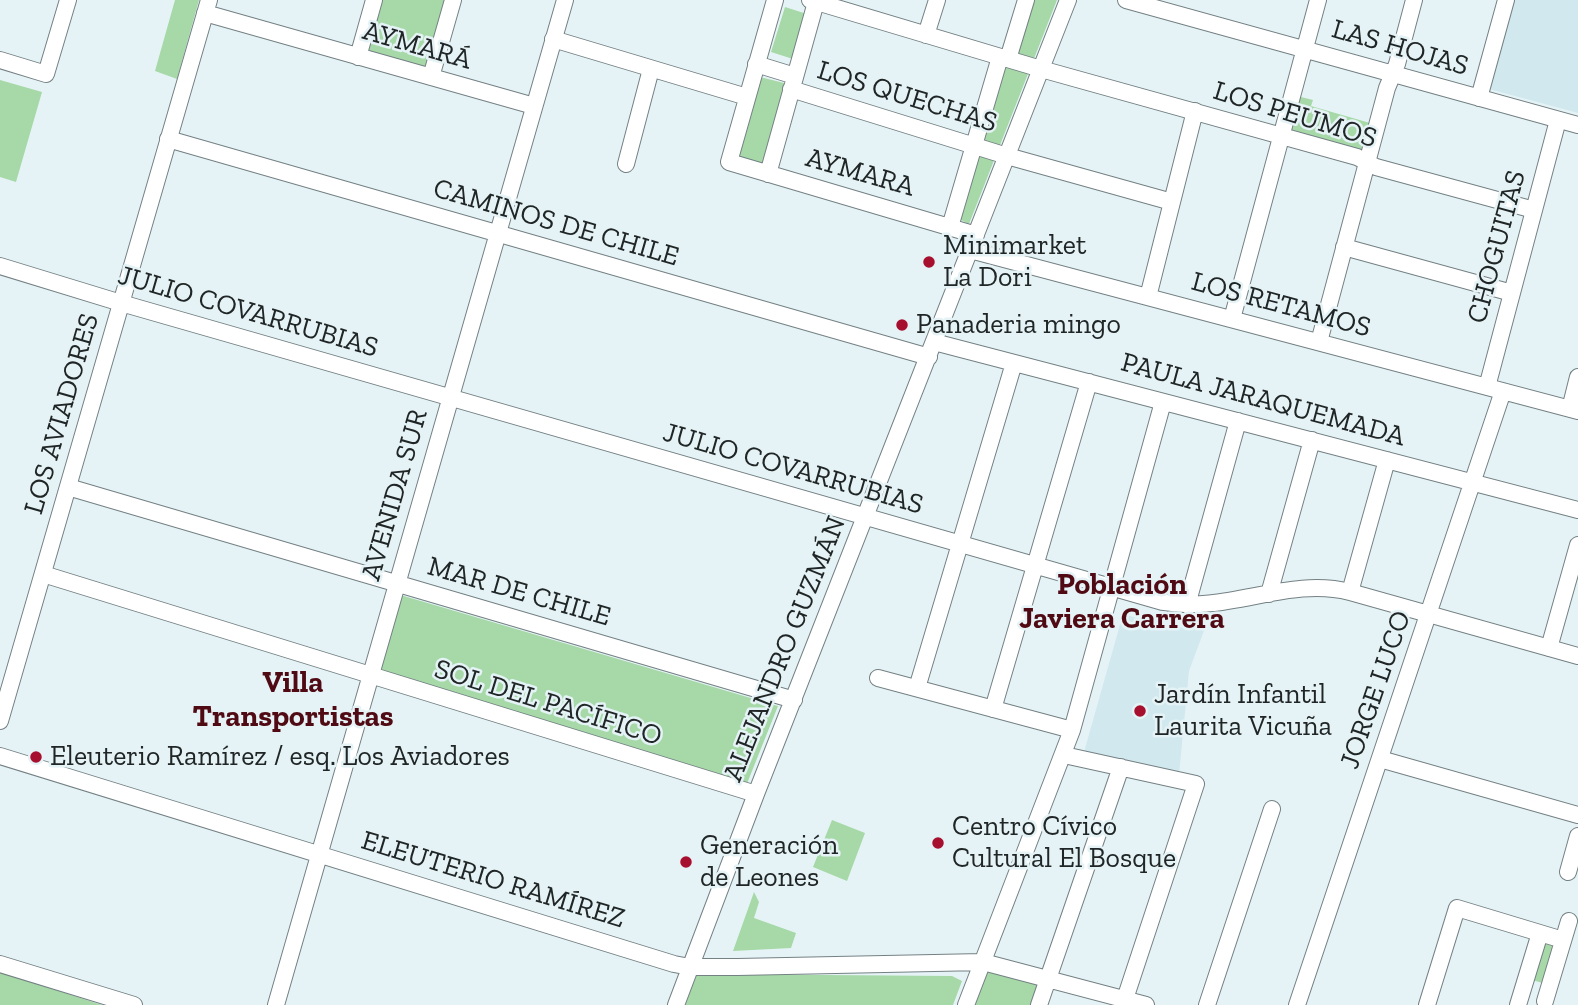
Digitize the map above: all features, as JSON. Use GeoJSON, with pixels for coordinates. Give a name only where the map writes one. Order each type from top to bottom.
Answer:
{"type":"FeatureCollection","features":[{"type":"Feature","properties":{"kind":"street"},"geometry":{"type":"LineString","coordinates":[[0,60],[46,74],[68,0]]}},
{"type":"Feature","properties":{"kind":"street"},"geometry":{"type":"LineString","coordinates":[[358,57],[374,0]]}},
{"type":"Feature","properties":{"kind":"street"},"geometry":{"type":"LineString","coordinates":[[431,77],[453,0]]}},
{"type":"Feature","properties":{"kind":"street","name":"AVENIDA SUR"},"geometry":{"type":"LineString","coordinates":[[276,1005],[565,0]]}},
{"type":"Feature","properties":{"kind":"street"},"geometry":{"type":"LineString","coordinates":[[926,35],[937,0]]}},
{"type":"Feature","properties":{"kind":"street"},"geometry":{"type":"LineString","coordinates":[[950,227],[973,145],[1026,0]]}},
{"type":"Feature","properties":{"kind":"street","name":"ALEJANDRO GUZMÁN"},"geometry":{"type":"LineString","coordinates":[[676,1005],[756,794],[1068,0]]}},
{"type":"Feature","properties":{"kind":"street","name":"LAS HOJAS"},"geometry":{"type":"LineString","coordinates":[[1126,0],[1578,125]]}},
{"type":"Feature","properties":{"kind":"street"},"geometry":{"type":"LineString","coordinates":[[1231,319],[1318,0]]}},
{"type":"Feature","properties":{"kind":"street"},"geometry":{"type":"LineString","coordinates":[[1319,342],[1391,74],[1397,64],[1414,0]]}},
{"type":"Feature","properties":{"kind":"street"},"geometry":{"type":"LineString","coordinates":[[1479,98],[1506,0]]}},
{"type":"Feature","properties":{"kind":"street"},"geometry":{"type":"LineString","coordinates":[[553,39],[747,97],[773,1]]}},
{"type":"Feature","properties":{"kind":"street"},"geometry":{"type":"LineString","coordinates":[[768,174],[813,1]]}},
{"type":"Feature","properties":{"kind":"street","name":"LOS PEUMOS"},"geometry":{"type":"LineString","coordinates":[[813,1],[1041,69],[1357,157],[1377,167],[1534,210]]}},
{"type":"Feature","properties":{"kind":"street","name":"AYMARÁ"},"geometry":{"type":"LineString","coordinates":[[207,7],[358,57],[534,106]]}},
{"type":"Feature","properties":{"kind":"street","name":"LOS AVIADORES"},"geometry":{"type":"LineString","coordinates":[[0,721],[207,7]]}},
{"type":"Feature","properties":{"kind":"street","name":"LOS QUECHAS"},"geometry":{"type":"LineString","coordinates":[[757,64],[793,83],[973,145],[1172,202]]}},
{"type":"Feature","properties":{"kind":"street"},"geometry":{"type":"LineString","coordinates":[[626,164],[651,69]]}},
{"type":"Feature","properties":{"kind":"street","name":"AYMARA"},"geometry":{"type":"LineString","coordinates":[[747,97],[729,162],[950,227],[973,242]]}},
{"type":"Feature","properties":{"kind":"street"},"geometry":{"type":"LineString","coordinates":[[1148,297],[1195,111]]}},
{"type":"Feature","properties":{"kind":"street","name":"CHOGUITAS"},"geometry":{"type":"LineString","coordinates":[[1495,389],[1512,293],[1558,120]]}},
{"type":"Feature","properties":{"kind":"street","name":"CAMINOS DE CHILE"},"geometry":{"type":"LineString","coordinates":[[168,139],[498,233],[931,350]]}},
{"type":"Feature","properties":{"kind":"street","name":"LOS RETAMOS"},"geometry":{"type":"LineString","coordinates":[[973,242],[1148,297],[1574,410]]}},
{"type":"Feature","properties":{"kind":"street"},"geometry":{"type":"LineString","coordinates":[[1344,247],[1512,293]]}},
{"type":"Feature","properties":{"kind":"street","name":"JULIO COVARRUBIAS"},"geometry":{"type":"LineString","coordinates":[[0,266],[1163,602],[1187,605],[1218,604],[1325,587],[1578,656]]}},
{"type":"Feature","properties":{"kind":"street","name":"PAULA JARAQUEMADA"},"geometry":{"type":"LineString","coordinates":[[931,350],[1014,363],[1578,510]]}},
{"type":"Feature","properties":{"kind":"street"},"geometry":{"type":"LineString","coordinates":[[917,688],[1014,363]]}},
{"type":"Feature","properties":{"kind":"street"},"geometry":{"type":"LineString","coordinates":[[1574,410],[1578,377]]}},
{"type":"Feature","properties":{"kind":"street"},"geometry":{"type":"LineString","coordinates":[[993,709],[1089,382]]}},
{"type":"Feature","properties":{"kind":"street","name":"JORGE LUCO"},"geometry":{"type":"LineString","coordinates":[[1297,1005],[1473,482],[1495,389]]}},
{"type":"Feature","properties":{"kind":"street"},"geometry":{"type":"LineString","coordinates":[[966,1005],[1072,730],[1163,402]]}},
{"type":"Feature","properties":{"kind":"street"},"geometry":{"type":"LineString","coordinates":[[1187,605],[1238,421]]}},
{"type":"Feature","properties":{"kind":"street"},"geometry":{"type":"LineString","coordinates":[[1269,594],[1312,440]]}},
{"type":"Feature","properties":{"kind":"street"},"geometry":{"type":"LineString","coordinates":[[1350,592],[1387,460]]}},
{"type":"Feature","properties":{"kind":"street","name":"MAR DE CHILE"},"geometry":{"type":"LineString","coordinates":[[68,487],[793,700]]}},
{"type":"Feature","properties":{"kind":"street"},"geometry":{"type":"LineString","coordinates":[[1549,648],[1578,545]]}},
{"type":"Feature","properties":{"kind":"street","name":"SOL DEL PACÍFICO"},"geometry":{"type":"LineString","coordinates":[[43,574],[756,794]]}},
{"type":"Feature","properties":{"kind":"street"},"geometry":{"type":"LineString","coordinates":[[878,678],[1072,730]]}},
{"type":"Feature","properties":{"kind":"street"},"geometry":{"type":"LineString","coordinates":[[1063,755],[1196,783],[1124,1002]]}},
{"type":"Feature","properties":{"kind":"street","name":"ELEUTERIO RAMÍREZ"},"geometry":{"type":"LineString","coordinates":[[0,756],[674,964],[690,967],[983,962],[1124,1002],[1146,1005]]}},
{"type":"Feature","properties":{"kind":"street"},"geometry":{"type":"LineString","coordinates":[[1380,759],[1578,816]]}},
{"type":"Feature","properties":{"kind":"street"},"geometry":{"type":"LineString","coordinates":[[1039,1005],[1121,767]]}},
{"type":"Feature","properties":{"kind":"street"},"geometry":{"type":"LineString","coordinates":[[1207,1005],[1272,809]]}},
{"type":"Feature","properties":{"kind":"street"},"geometry":{"type":"LineString","coordinates":[[1568,872],[1578,836]]}},
{"type":"Feature","properties":{"kind":"street"},"geometry":{"type":"LineString","coordinates":[[1427,1005],[1457,908],[1563,940]]}},
{"type":"Feature","properties":{"kind":"street"},"geometry":{"type":"LineString","coordinates":[[1540,933],[1520,999],[1551,1003],[1569,921]]}},
{"type":"Feature","properties":{"kind":"street"},"geometry":{"type":"LineString","coordinates":[[0,964],[134,1005]]}},
{"type":"Feature","properties":{"kind":"shaded area"},"geometry":{"type":"Polygon","coordinates":[[[1514,0],[1578,0],[1578,113],[1489,89],[1514,0]]]}},
{"type":"Feature","properties":{"kind":"shaded area","name":"Jardín Infantil Laurita Vicuña"},"geometry":{"type":"Polygon","coordinates":[[[1123,614],[1170,627],[1205,628],[1189,671],[1179,775],[1084,752],[1123,614]]]}},
{"type":"Feature","properties":{"kind":"green space"},"geometry":{"type":"Polygon","coordinates":[[[175,0],[199,0],[177,79],[155,71],[175,0]]]}},
{"type":"Feature","properties":{"kind":"green space"},"geometry":{"type":"Polygon","coordinates":[[[376,0],[451,0],[429,74],[361,55],[376,0]]]}},
{"type":"Feature","properties":{"kind":"green space"},"geometry":{"type":"Polygon","coordinates":[[[1030,0],[1057,0],[969,224],[957,218],[1001,62],[1030,0]]]}},
{"type":"Feature","properties":{"kind":"green space"},"geometry":{"type":"Polygon","coordinates":[[[785,7],[807,14],[793,59],[771,52],[785,7]]]}},
{"type":"Feature","properties":{"kind":"green space"},"geometry":{"type":"Polygon","coordinates":[[[760,77],[788,84],[765,166],[737,158],[760,77]]]}},
{"type":"Feature","properties":{"kind":"green space"},"geometry":{"type":"Polygon","coordinates":[[[0,80],[42,92],[16,182],[0,177],[0,80]]]}},
{"type":"Feature","properties":{"kind":"green space"},"geometry":{"type":"Polygon","coordinates":[[[1297,96],[1313,100],[1311,106],[1370,123],[1362,152],[1287,131],[1297,96]]]}},
{"type":"Feature","properties":{"kind":"green space"},"geometry":{"type":"Polygon","coordinates":[[[397,594],[778,706],[746,786],[375,671],[397,594]]]}},
{"type":"Feature","properties":{"kind":"green space"},"geometry":{"type":"Polygon","coordinates":[[[832,820],[865,833],[847,881],[813,867],[832,820]]]}},
{"type":"Feature","properties":{"kind":"green space"},"geometry":{"type":"Polygon","coordinates":[[[754,892],[759,902],[754,918],[796,933],[791,948],[733,951],[754,892]]]}},
{"type":"Feature","properties":{"kind":"green space"},"geometry":{"type":"Polygon","coordinates":[[[1544,941],[1564,947],[1553,986],[1532,980],[1544,941]]]}},
{"type":"Feature","properties":{"kind":"green space"},"geometry":{"type":"Polygon","coordinates":[[[0,972],[102,1005],[0,1005],[0,972]]]}},
{"type":"Feature","properties":{"kind":"green space"},"geometry":{"type":"Polygon","coordinates":[[[988,972],[1038,985],[1031,1005],[972,1005],[988,972]]]}},
{"type":"Feature","properties":{"kind":"green space"},"geometry":{"type":"Polygon","coordinates":[[[695,974],[952,976],[962,981],[953,1005],[682,1005],[695,974]]]}},
{"type":"Feature","properties":{"kind":"place","name":"Minimarket La Dori"},"geometry":{"type":"Point","coordinates":[929,262]}},
{"type":"Feature","properties":{"kind":"place","name":"Panaderia mingo"},"geometry":{"type":"Point","coordinates":[902,325]}},
{"type":"Feature","properties":{"kind":"place","name":"Jardín Infantil Laurita Vicuña"},"geometry":{"type":"Point","coordinates":[1140,711]}},
{"type":"Feature","properties":{"kind":"place","name":"Eleuterio Ramírez / esq. Los Aviadores"},"geometry":{"type":"Point","coordinates":[36,757]}},
{"type":"Feature","properties":{"kind":"place","name":"Centro Cívico Cultural El Bosque"},"geometry":{"type":"Point","coordinates":[938,843]}},
{"type":"Feature","properties":{"kind":"place","name":"Generación de Leones"},"geometry":{"type":"Point","coordinates":[686,862]}},
{"type":"Feature","properties":{"kind":"district","name":"Población Javiera Carrera"},"geometry":{"type":"Point","coordinates":[1122,602]}},
{"type":"Feature","properties":{"kind":"district","name":"Villa Transportistas"},"geometry":{"type":"Point","coordinates":[293,700]}}]}
